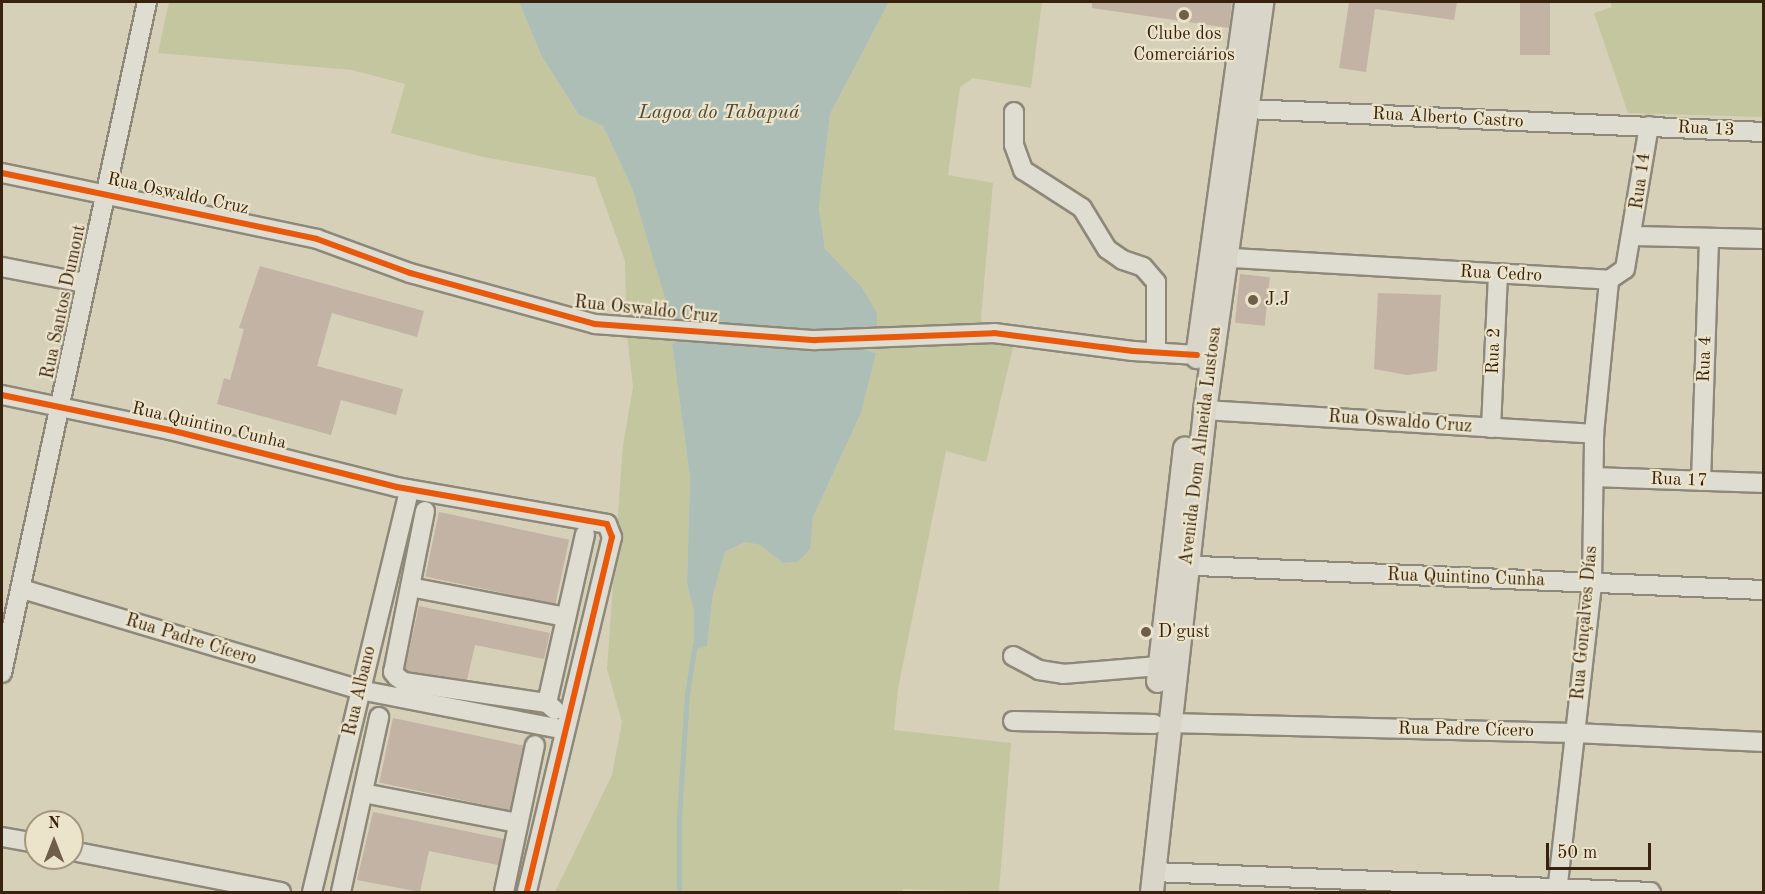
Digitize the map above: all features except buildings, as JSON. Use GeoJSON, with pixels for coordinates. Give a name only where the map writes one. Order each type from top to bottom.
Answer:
{"type":"FeatureCollection","features":[{"type":"Feature","properties":{"kind":"main road","name":"Avenida Dom Almeida Lustosa"},"geometry":{"type":"LineString","coordinates":[[1153,882],[1161,724],[1159,666],[1205,410],[1217,257],[1246,2]]}},
{"type":"Feature","properties":{"kind":"main road","name":"Avenida Dom Almeida Lustosa"},"geometry":{"type":"LineString","coordinates":[[1137,892],[1161,724],[1197,355],[1247,109],[1262,2]]}},
{"type":"Feature","properties":{"kind":"street","name":"Rua Santos Dumont"},"geometry":{"type":"LineString","coordinates":[[2,673],[7,628],[22,590],[57,408],[147,2]]}},
{"type":"Feature","properties":{"kind":"street","name":"Rua Alberto Castro"},"geometry":{"type":"LineString","coordinates":[[1247,109],[1649,126]]}},
{"type":"Feature","properties":{"kind":"street"},"geometry":{"type":"LineString","coordinates":[[1014,112],[1014,146],[1023,170],[1077,204],[1107,249],[1123,261],[1143,267],[1156,282],[1159,296],[1156,352]]}},
{"type":"Feature","properties":{"kind":"street","name":"Rua 13"},"geometry":{"type":"LineString","coordinates":[[1649,126],[1764,132]]}},
{"type":"Feature","properties":{"kind":"street","name":"Rua 14"},"geometry":{"type":"LineString","coordinates":[[1633,236],[1649,126]]}},
{"type":"Feature","properties":{"kind":"street","name":"Rua Oswaldo Cruz"},"geometry":{"type":"LineString","coordinates":[[2,173],[317,239],[420,276],[595,324],[815,340],[994,333],[1197,355]]}},
{"type":"Feature","properties":{"kind":"street"},"geometry":{"type":"LineString","coordinates":[[1609,280],[1625,269],[1633,236],[1764,239]]}},
{"type":"Feature","properties":{"kind":"street","name":"Rua 4"},"geometry":{"type":"LineString","coordinates":[[1701,481],[1709,238]]}},
{"type":"Feature","properties":{"kind":"street","name":"Rua Cedro"},"geometry":{"type":"LineString","coordinates":[[1217,257],[1609,280]]}},
{"type":"Feature","properties":{"kind":"street"},"geometry":{"type":"LineString","coordinates":[[2,267],[84,283]]}},
{"type":"Feature","properties":{"kind":"street","name":"Rua 2"},"geometry":{"type":"LineString","coordinates":[[1491,428],[1498,274]]}},
{"type":"Feature","properties":{"kind":"street","name":"Rua Gonçalves Días"},"geometry":{"type":"LineString","coordinates":[[1558,891],[1592,584],[1594,434],[1609,280]]}},
{"type":"Feature","properties":{"kind":"street","name":"Rua Quintino Cunha"},"geometry":{"type":"LineString","coordinates":[[2,395],[170,430],[409,490],[607,524],[612,529],[566,726]]}},
{"type":"Feature","properties":{"kind":"street","name":"Rua Oswaldo Cruz"},"geometry":{"type":"LineString","coordinates":[[1205,410],[1594,434]]}},
{"type":"Feature","properties":{"kind":"street","name":"Rua 17"},"geometry":{"type":"LineString","coordinates":[[1594,477],[1764,483]]}},
{"type":"Feature","properties":{"kind":"street","name":"Rua Albano"},"geometry":{"type":"LineString","coordinates":[[312,892],[409,490]]}},
{"type":"Feature","properties":{"kind":"street"},"geometry":{"type":"LineString","coordinates":[[425,512],[393,672],[404,682],[547,703],[566,726],[527,892]]}},
{"type":"Feature","properties":{"kind":"street"},"geometry":{"type":"LineString","coordinates":[[547,703],[585,534]]}},
{"type":"Feature","properties":{"kind":"street","name":"Rua Quintino Cunha"},"geometry":{"type":"LineString","coordinates":[[1178,566],[1764,590]]}},
{"type":"Feature","properties":{"kind":"street"},"geometry":{"type":"LineString","coordinates":[[410,587],[566,617]]}},
{"type":"Feature","properties":{"kind":"street","name":"Rua Padre Cícero"},"geometry":{"type":"LineString","coordinates":[[22,590],[360,690],[566,726]]}},
{"type":"Feature","properties":{"kind":"street"},"geometry":{"type":"LineString","coordinates":[[1013,656],[1039,670],[1064,674],[1159,666]]}},
{"type":"Feature","properties":{"kind":"street"},"geometry":{"type":"LineString","coordinates":[[341,892],[379,717]]}},
{"type":"Feature","properties":{"kind":"street","name":"Rua Padre Cícero"},"geometry":{"type":"LineString","coordinates":[[1013,721],[1574,733],[1764,742]]}},
{"type":"Feature","properties":{"kind":"street"},"geometry":{"type":"LineString","coordinates":[[504,892],[535,745]]}},
{"type":"Feature","properties":{"kind":"street"},"geometry":{"type":"LineString","coordinates":[[363,793],[518,823]]}},
{"type":"Feature","properties":{"kind":"street"},"geometry":{"type":"LineString","coordinates":[[2,837],[24,841]]}},
{"type":"Feature","properties":{"kind":"street"},"geometry":{"type":"LineString","coordinates":[[84,853],[281,892]]}},
{"type":"Feature","properties":{"kind":"street"},"geometry":{"type":"LineString","coordinates":[[1153,882],[1651,892]]}},
{"type":"Feature","properties":{"kind":"green space"},"geometry":{"type":"Polygon","coordinates":[[[169,2],[519,2],[541,55],[579,115],[603,126],[632,188],[672,314],[709,324],[773,328],[876,313],[861,286],[825,249],[819,208],[830,114],[889,2],[1042,2],[1031,88],[973,78],[960,87],[948,175],[993,183],[981,317],[985,340],[1013,347],[986,462],[946,451],[898,689],[894,730],[1011,743],[999,892],[903,889],[902,892],[555,892],[612,775],[622,722],[607,669],[623,445],[633,387],[627,335],[625,261],[595,177],[483,157],[391,133],[405,84],[352,70],[158,53],[169,2]],[[672,344],[690,478],[687,584],[694,611],[694,649],[707,646],[713,594],[725,552],[745,542],[760,545],[783,563],[798,562],[809,549],[813,517],[861,413],[876,354],[672,344]]]}},
{"type":"Feature","properties":{"kind":"green space"},"geometry":{"type":"Polygon","coordinates":[[[1610,2],[1763,2],[1763,117],[1628,113],[1594,13],[1612,7],[1610,2]]]}},
{"type":"Feature","properties":{"kind":"water","name":"Lagoa do Tabapuá"},"geometry":{"type":"Polygon","coordinates":[[[519,2],[889,2],[830,114],[819,208],[825,249],[861,286],[877,313],[877,336],[673,324],[632,188],[603,126],[579,115],[541,55],[519,2]]]}},
{"type":"Feature","properties":{"kind":"water"},"geometry":{"type":"Polygon","coordinates":[[[678,341],[867,350],[876,354],[861,413],[813,517],[810,549],[798,562],[783,563],[760,545],[745,542],[725,552],[713,594],[707,646],[694,650],[694,611],[687,584],[690,478],[672,344],[678,341]]]}},
{"type":"Feature","properties":{"kind":"waterway"},"geometry":{"type":"LineString","coordinates":[[679,892],[679,817],[687,694],[695,644]]}},
{"type":"Feature","properties":{"kind":"cycle path"},"geometry":{"type":"LineString","coordinates":[[2,173],[317,239],[410,273],[595,324],[815,340],[994,333],[1133,351],[1197,355]]}},
{"type":"Feature","properties":{"kind":"cycle path"},"geometry":{"type":"LineString","coordinates":[[2,395],[170,430],[397,487],[607,524],[612,537],[527,892]]}},
{"type":"Feature","properties":{"kind":"place","name":"Clube dos Comerciários"},"geometry":{"type":"Point","coordinates":[1184,15]}},
{"type":"Feature","properties":{"kind":"place","name":"J.J"},"geometry":{"type":"Point","coordinates":[1253,300]}},
{"type":"Feature","properties":{"kind":"place","name":"D'gust"},"geometry":{"type":"Point","coordinates":[1146,632]}}]}
